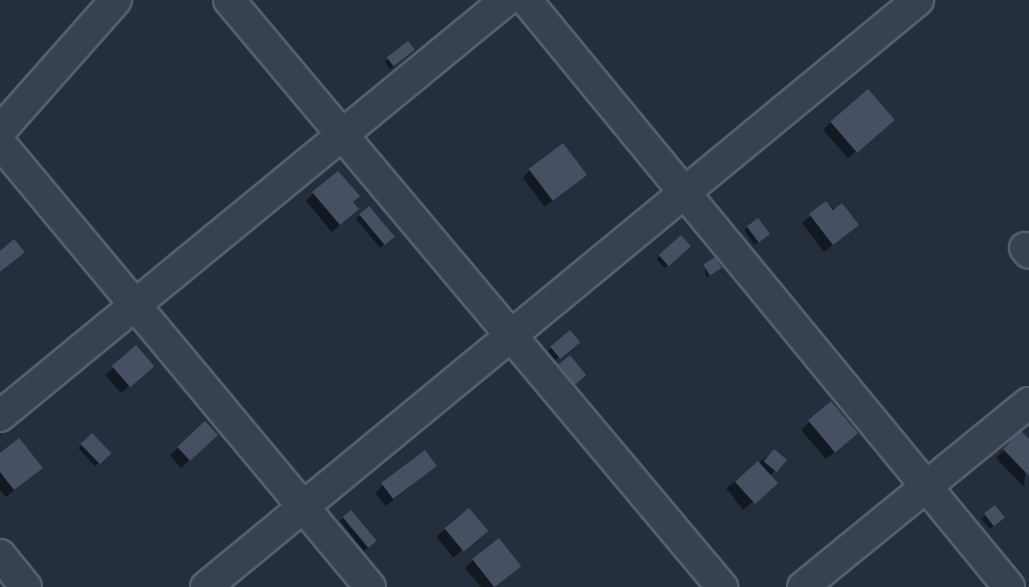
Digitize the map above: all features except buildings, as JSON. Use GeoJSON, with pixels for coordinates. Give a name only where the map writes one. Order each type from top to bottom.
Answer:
{"type":"FeatureCollection","features":[{"type":"Feature","properties":{"kind":"street"},"geometry":{"type":"LineString","coordinates":[[0,131],[116,0]]}},
{"type":"Feature","properties":{"kind":"street"},"geometry":{"type":"LineString","coordinates":[[229,0],[722,587]]}},
{"type":"Feature","properties":{"kind":"street"},"geometry":{"type":"LineString","coordinates":[[0,416],[506,0]]}},
{"type":"Feature","properties":{"kind":"street"},"geometry":{"type":"LineString","coordinates":[[526,0],[1009,587]]}},
{"type":"Feature","properties":{"kind":"street"},"geometry":{"type":"LineString","coordinates":[[206,587],[918,0]]}},
{"type":"Feature","properties":{"kind":"street"},"geometry":{"type":"LineString","coordinates":[[0,143],[370,587]]}},
{"type":"Feature","properties":{"kind":"street"},"geometry":{"type":"LineString","coordinates":[[803,587],[1029,403]]}},
{"type":"Feature","properties":{"kind":"street"},"geometry":{"type":"LineString","coordinates":[[0,555],[26,587]]}}]}
